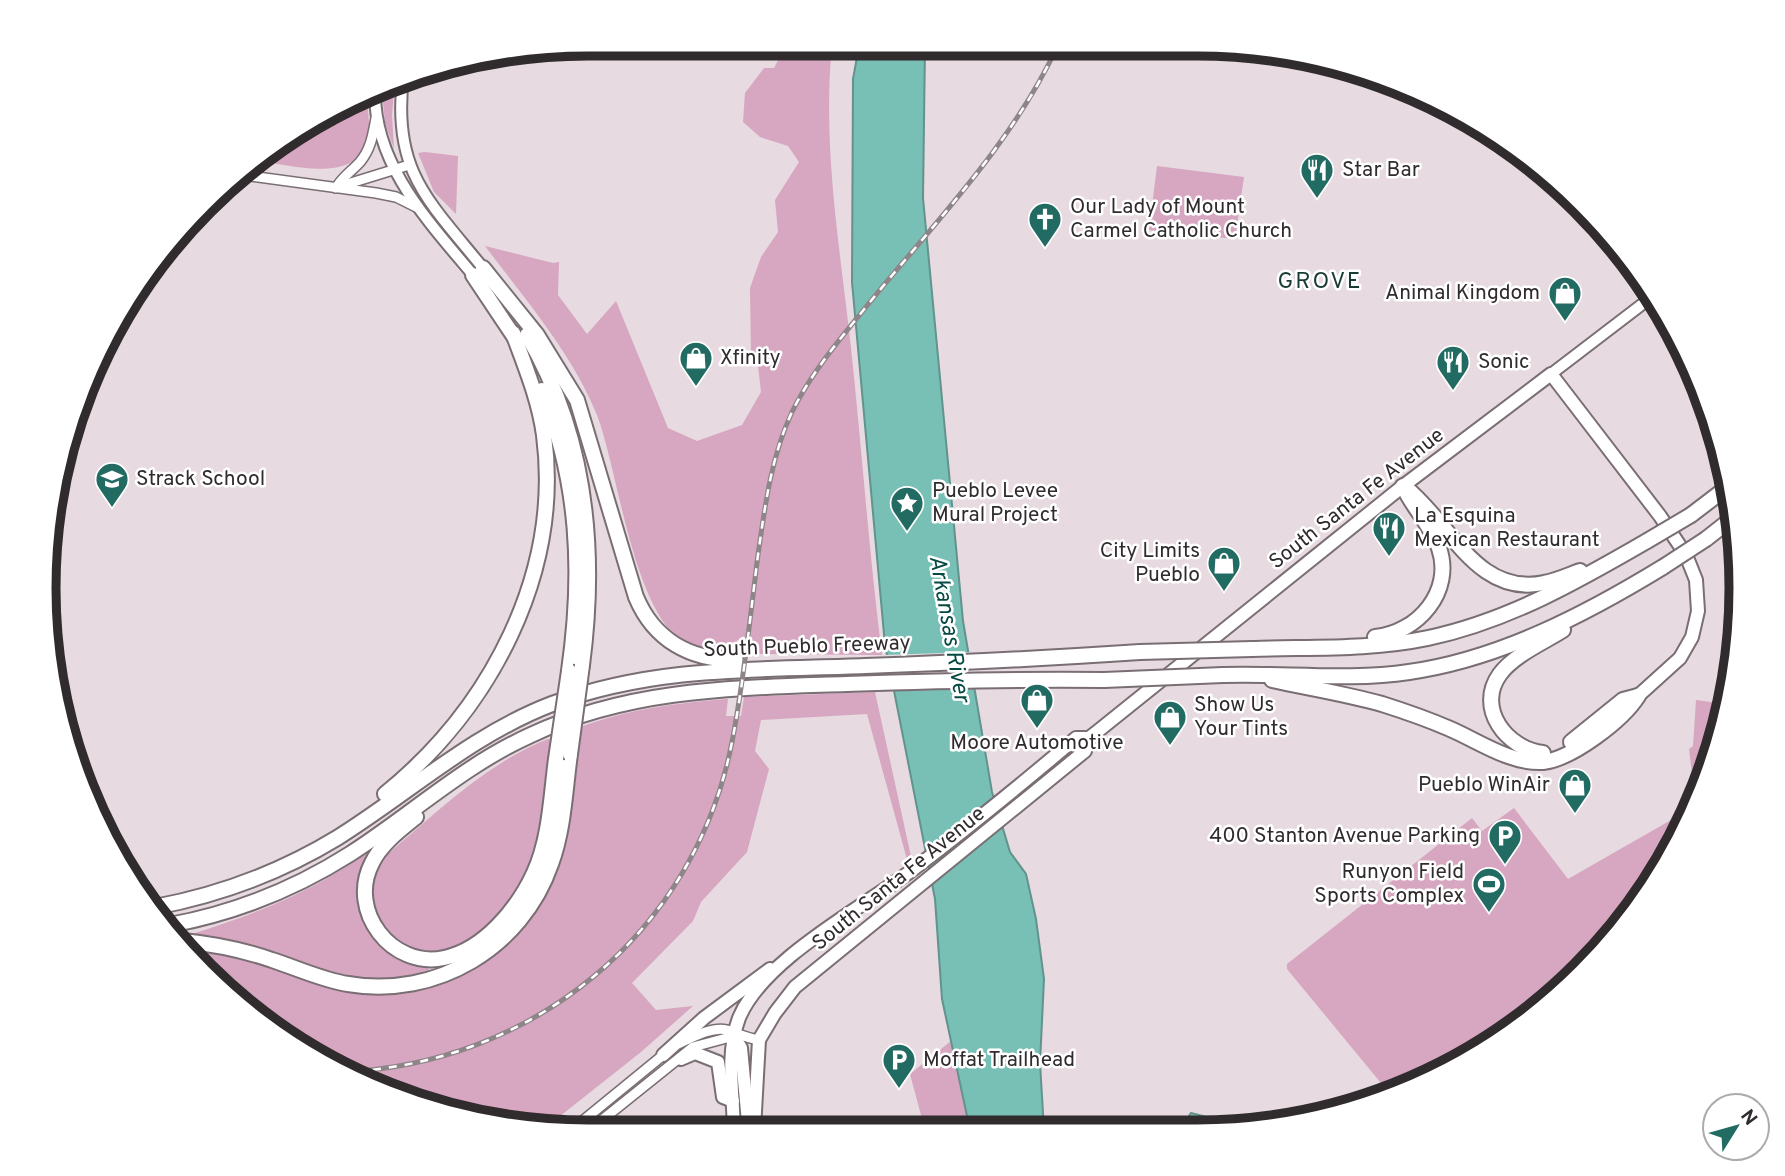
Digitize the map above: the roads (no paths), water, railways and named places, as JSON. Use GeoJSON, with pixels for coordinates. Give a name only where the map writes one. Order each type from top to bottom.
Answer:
{"type":"FeatureCollection","features":[{"type":"Feature","properties":{"kind":"highway"},"geometry":{"type":"LineString","coordinates":[[477,271],[496,283],[537,335],[577,400],[636,597],[652,625],[677,647],[709,659],[807,659],[823,667]]}},
{"type":"Feature","properties":{"kind":"highway"},"geometry":{"type":"LineString","coordinates":[[477,271],[533,369],[551,414],[570,484],[578,577],[575,668]]}},
{"type":"Feature","properties":{"kind":"highway"},"geometry":{"type":"LineString","coordinates":[[191,942],[240,950],[330,980],[361,986],[408,985],[454,971],[482,956],[506,935],[539,892],[556,849],[563,756],[590,571],[581,480],[569,431],[530,339],[496,283]]}},
{"type":"Feature","properties":{"kind":"highway"},"geometry":{"type":"LineString","coordinates":[[293,862],[386,793],[432,751],[476,696],[516,626],[539,550],[546,463],[538,402],[513,333]]}},
{"type":"Feature","properties":{"kind":"highway"},"geometry":{"type":"LineString","coordinates":[[1403,486],[1437,517],[1476,565],[1500,581],[1522,585],[1544,583],[1615,560]]}},
{"type":"Feature","properties":{"kind":"highway"},"geometry":{"type":"LineString","coordinates":[[1280,648],[1380,637],[1416,622],[1430,607],[1442,573],[1440,550],[1403,486]]}},
{"type":"Feature","properties":{"kind":"highway","name":"South Pueblo Freeway"},"geometry":{"type":"LineString","coordinates":[[161,905],[222,890],[293,862],[359,823],[464,749],[548,706],[608,686],[669,674],[1140,652],[1368,646],[1448,633],[1540,599],[1615,560],[1691,515],[1720,493]]}},
{"type":"Feature","properties":{"kind":"highway","name":"South Pueblo Freeway"},"geometry":{"type":"LineString","coordinates":[[175,924],[242,907],[309,878],[351,853],[492,754],[574,717],[646,697],[720,688],[866,683],[1409,672],[1451,662],[1537,634],[1663,567],[1725,524]]}},
{"type":"Feature","properties":{"kind":"highway"},"geometry":{"type":"LineString","coordinates":[[1637,582],[1509,665],[1495,682],[1493,693],[1496,720],[1509,740],[1527,751],[1545,754],[1567,745],[1623,700],[1638,696]]}},
{"type":"Feature","properties":{"kind":"highway"},"geometry":{"type":"LineString","coordinates":[[1247,674],[1381,704],[1446,727],[1508,756],[1532,762],[1561,758],[1580,747],[1630,708],[1638,696]]}},
{"type":"Feature","properties":{"kind":"highway"},"geometry":{"type":"LineString","coordinates":[[492,754],[398,833],[377,854],[369,870],[365,897],[372,923],[389,945],[406,954],[424,959],[453,956],[481,940],[511,911],[527,887],[539,860],[563,756]]}},
{"type":"Feature","properties":{"kind":"main road"},"geometry":{"type":"LineString","coordinates":[[402,90],[402,143],[409,165],[426,197],[477,271]]}},
{"type":"Feature","properties":{"kind":"main road"},"geometry":{"type":"LineString","coordinates":[[375,100],[376,118],[396,171],[418,208],[477,271]]}},
{"type":"Feature","properties":{"kind":"main road","name":"South Santa Fe Avenue"},"geometry":{"type":"LineString","coordinates":[[759,1040],[795,987],[1015,811],[1085,751],[1089,738],[1403,486],[1645,302]]}},
{"type":"Feature","properties":{"kind":"main road"},"geometry":{"type":"LineString","coordinates":[[1551,374],[1660,516],[1686,555],[1696,580],[1698,611],[1692,637],[1680,658],[1638,696]]}},
{"type":"Feature","properties":{"kind":"main road","name":"South Santa Fe Avenue"},"geometry":{"type":"LineString","coordinates":[[734,1036],[740,1016],[769,975],[788,958],[913,870],[1076,738],[1089,738]]}},
{"type":"Feature","properties":{"kind":"main road"},"geometry":{"type":"LineString","coordinates":[[663,1055],[704,1018],[788,958]]}},
{"type":"Feature","properties":{"kind":"main road"},"geometry":{"type":"LineString","coordinates":[[734,1036],[734,1120]]}},
{"type":"Feature","properties":{"kind":"main road"},"geometry":{"type":"LineString","coordinates":[[734,1036],[741,1048],[751,1120]]}},
{"type":"Feature","properties":{"kind":"main road"},"geometry":{"type":"LineString","coordinates":[[753,1120],[759,1040]]}},
{"type":"Feature","properties":{"kind":"main road"},"geometry":{"type":"LineString","coordinates":[[681,1059],[695,1053],[718,1062],[723,1097],[733,1101]]}},
{"type":"Feature","properties":{"kind":"street"},"geometry":{"type":"LineString","coordinates":[[336,188],[344,174],[362,160],[370,145],[376,118]]}},
{"type":"Feature","properties":{"kind":"street"},"geometry":{"type":"LineString","coordinates":[[336,188],[409,165]]}},
{"type":"Feature","properties":{"kind":"street"},"geometry":{"type":"LineString","coordinates":[[251,176],[396,197],[418,208]]}},
{"type":"Feature","properties":{"kind":"street"},"geometry":{"type":"LineString","coordinates":[[583,1120],[680,1044],[709,1031],[726,1030],[734,1036]]}},
{"type":"Feature","properties":{"kind":"street"},"geometry":{"type":"LineString","coordinates":[[602,1120],[693,1047],[734,1036],[759,1040]]}},
{"type":"Feature","properties":{"kind":"water","name":"Arkansas River"},"geometry":{"type":"Polygon","coordinates":[[[857,56],[925,56],[923,198],[963,621],[992,792],[1010,852],[1026,874],[1036,919],[1044,979],[1040,1063],[1043,1120],[968,1120],[942,999],[935,899],[885,645],[852,282],[853,79],[857,56]]]}},
{"type":"Feature","properties":{"kind":"water"},"geometry":{"type":"Polygon","coordinates":[[[1191,1113],[1216,1119],[1197,1120],[1186,1120],[1191,1113]]]}},
{"type":"Feature","properties":{"kind":"railway"},"geometry":{"type":"LineString","coordinates":[[362,1070],[411,1064],[477,1044],[539,1015],[594,976],[642,929],[682,873],[712,811],[732,742],[766,500],[779,446],[792,412],[818,368],[838,341],[996,148],[1039,82],[1052,56]]}},
{"type":"Feature","properties":{"kind":"place","name":"Star Bar"},"geometry":{"type":"Point","coordinates":[1317,200]}},
{"type":"Feature","properties":{"kind":"place","name":"Our Lady of Mount Carmel Catholic Church"},"geometry":{"type":"Point","coordinates":[1045,249]}},
{"type":"Feature","properties":{"kind":"place","name":"Animal Kingdom"},"geometry":{"type":"Point","coordinates":[1565,323]}},
{"type":"Feature","properties":{"kind":"place","name":"Xfinity"},"geometry":{"type":"Point","coordinates":[696,388]}},
{"type":"Feature","properties":{"kind":"place","name":"Sonic"},"geometry":{"type":"Point","coordinates":[1453,392]}},
{"type":"Feature","properties":{"kind":"place","name":"Strack School"},"geometry":{"type":"Point","coordinates":[112,509]}},
{"type":"Feature","properties":{"kind":"place","name":"Pueblo Levee Mural Project"},"geometry":{"type":"Point","coordinates":[907,533]}},
{"type":"Feature","properties":{"kind":"place","name":"La Esquina Mexican Restaurant"},"geometry":{"type":"Point","coordinates":[1389,558]}},
{"type":"Feature","properties":{"kind":"place","name":"City Limits Pueblo"},"geometry":{"type":"Point","coordinates":[1224,593]}},
{"type":"Feature","properties":{"kind":"place","name":"Moore Automotive"},"geometry":{"type":"Point","coordinates":[1037,730]}},
{"type":"Feature","properties":{"kind":"place","name":"Show Us Your Tints"},"geometry":{"type":"Point","coordinates":[1170,747]}},
{"type":"Feature","properties":{"kind":"place","name":"Pueblo WinAir"},"geometry":{"type":"Point","coordinates":[1575,815]}},
{"type":"Feature","properties":{"kind":"place","name":"400 Stanton Avenue Parking"},"geometry":{"type":"Point","coordinates":[1505,866]}},
{"type":"Feature","properties":{"kind":"place","name":"Runyon Field Sports Complex"},"geometry":{"type":"Point","coordinates":[1489,914]}},
{"type":"Feature","properties":{"kind":"place","name":"Moffat Trailhead"},"geometry":{"type":"Point","coordinates":[899,1090]}},
{"type":"Feature","properties":{"kind":"district","name":"GROVE"},"geometry":{"type":"Point","coordinates":[1320,282]}}]}
